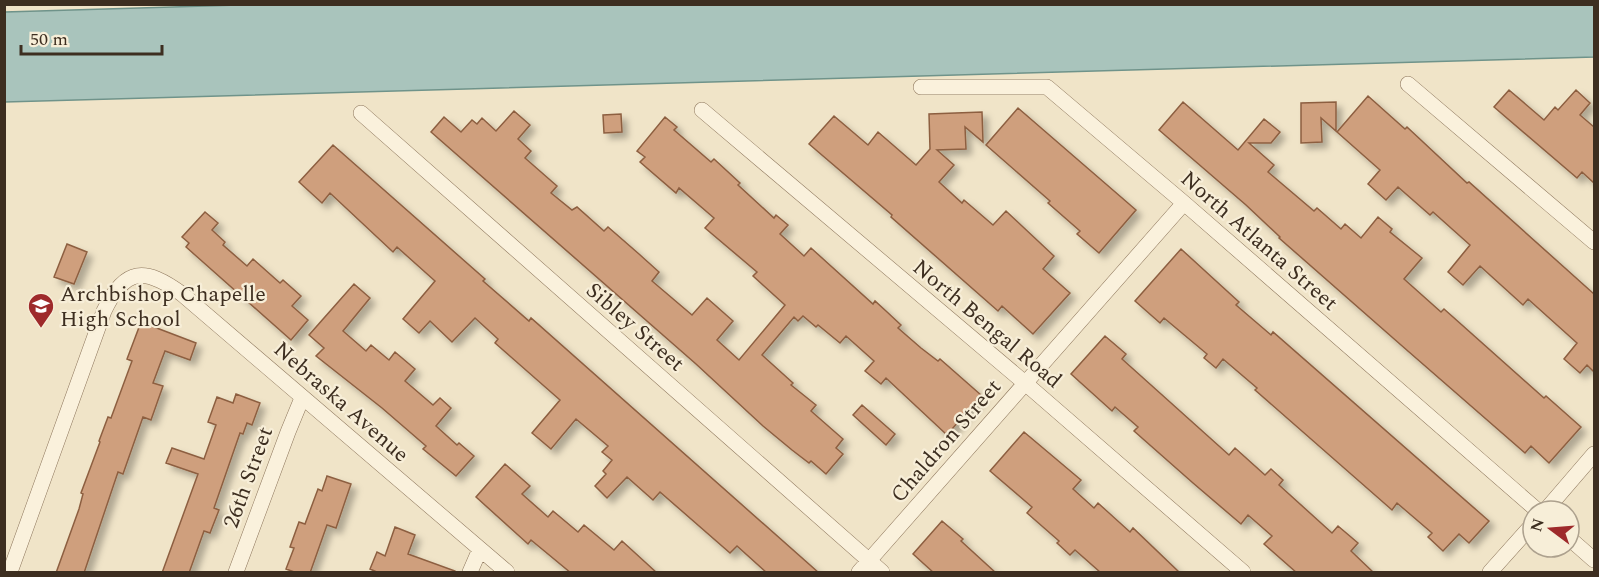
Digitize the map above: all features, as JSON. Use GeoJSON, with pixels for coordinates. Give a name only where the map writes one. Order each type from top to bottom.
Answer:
{"type":"FeatureCollection","features":[{"type":"Feature","properties":{"kind":"street"},"geometry":{"type":"LineString","coordinates":[[1408,84],[1594,242]]}},
{"type":"Feature","properties":{"kind":"street","name":"North Atlanta Street"},"geometry":{"type":"LineString","coordinates":[[921,87],[1047,87],[1524,499]]}},
{"type":"Feature","properties":{"kind":"street","name":"North Bengal Road"},"geometry":{"type":"LineString","coordinates":[[702,110],[1025,384],[1243,573]]}},
{"type":"Feature","properties":{"kind":"street","name":"Sibley Street"},"geometry":{"type":"LineString","coordinates":[[361,113],[864,567],[882,573]]}},
{"type":"Feature","properties":{"kind":"street","name":"Chaldron Street"},"geometry":{"type":"LineString","coordinates":[[864,567],[1184,203]]}},
{"type":"Feature","properties":{"kind":"street","name":"Nebraska Avenue"},"geometry":{"type":"LineString","coordinates":[[10,573],[104,311],[118,287],[132,277],[142,275],[157,278],[182,294],[507,573]]}},
{"type":"Feature","properties":{"kind":"street","name":"26th Street"},"geometry":{"type":"LineString","coordinates":[[236,573],[302,398]]}},
{"type":"Feature","properties":{"kind":"street"},"geometry":{"type":"LineString","coordinates":[[1555,499],[1594,454]]}},
{"type":"Feature","properties":{"kind":"street"},"geometry":{"type":"LineString","coordinates":[[1490,573],[1521,538]]}},
{"type":"Feature","properties":{"kind":"street"},"geometry":{"type":"LineString","coordinates":[[471,573],[480,549]]}},
{"type":"Feature","properties":{"kind":"street"},"geometry":{"type":"LineString","coordinates":[[1581,549],[1594,560]]}},
{"type":"Feature","properties":{"kind":"water"},"geometry":{"type":"Polygon","coordinates":[[[275,4],[1594,4],[1594,57],[5,102],[5,12],[275,4]]]}},
{"type":"Feature","properties":{"kind":"building"},"geometry":{"type":"Polygon","coordinates":[[[1509,90],[1544,120],[1555,107],[1558,110],[1576,90],[1590,103],[1580,115],[1594,127],[1594,183],[1582,172],[1577,178],[1494,107],[1509,90]]]}},
{"type":"Feature","properties":{"kind":"building"},"geometry":{"type":"Polygon","coordinates":[[[1368,96],[1405,129],[1407,127],[1467,183],[1469,182],[1594,294],[1594,372],[1587,365],[1580,373],[1564,359],[1577,343],[1528,299],[1523,305],[1480,266],[1463,285],[1448,272],[1470,245],[1433,212],[1430,215],[1398,187],[1386,200],[1368,184],[1380,170],[1337,132],[1368,96]]]}},
{"type":"Feature","properties":{"kind":"building"},"geometry":{"type":"Polygon","coordinates":[[[1183,102],[1238,150],[1264,119],[1280,132],[1271,143],[1249,143],[1274,165],[1268,172],[1314,211],[1317,208],[1341,229],[1345,224],[1361,238],[1378,217],[1392,229],[1390,232],[1422,258],[1404,279],[1441,312],[1444,309],[1544,398],[1546,396],[1581,427],[1549,463],[1531,446],[1525,453],[1159,130],[1183,102]]]}},
{"type":"Feature","properties":{"kind":"building"},"geometry":{"type":"Polygon","coordinates":[[[1336,102],[1336,131],[1321,118],[1322,142],[1301,143],[1301,103],[1336,102]]]}},
{"type":"Feature","properties":{"kind":"building"},"geometry":{"type":"Polygon","coordinates":[[[1018,108],[1136,210],[1099,253],[1077,234],[1080,231],[1048,203],[1050,201],[986,145],[1018,108]]]}},
{"type":"Feature","properties":{"kind":"building"},"geometry":{"type":"Polygon","coordinates":[[[514,111],[530,125],[518,139],[531,151],[525,158],[557,186],[551,193],[572,210],[577,207],[604,231],[608,227],[659,272],[652,281],[692,315],[707,298],[733,321],[717,340],[739,360],[785,305],[753,276],[757,272],[705,228],[714,218],[679,188],[676,193],[640,162],[645,157],[637,151],[665,117],[677,127],[674,130],[711,162],[714,159],[774,218],[776,215],[788,225],[780,234],[804,256],[811,248],[873,304],[875,301],[901,325],[898,328],[921,348],[938,361],[940,359],[981,395],[947,435],[886,378],[881,384],[865,371],[874,361],[846,336],[840,343],[803,316],[798,321],[794,317],[762,355],[793,383],[791,385],[816,405],[811,411],[843,439],[836,448],[843,454],[826,474],[763,426],[696,364],[431,132],[444,117],[461,132],[472,120],[477,124],[482,118],[496,131],[514,111]]]}},
{"type":"Feature","properties":{"kind":"building"},"geometry":{"type":"Polygon","coordinates":[[[982,112],[983,142],[965,127],[966,149],[937,150],[954,165],[939,182],[962,203],[964,200],[993,225],[1006,211],[1054,256],[1043,269],[1070,293],[1033,334],[1002,306],[998,311],[809,144],[834,116],[868,145],[878,132],[916,165],[930,149],[929,114],[982,112]]]}},
{"type":"Feature","properties":{"kind":"building"},"geometry":{"type":"Polygon","coordinates":[[[621,114],[622,132],[604,133],[603,115],[621,114]]]}},
{"type":"Feature","properties":{"kind":"building"},"geometry":{"type":"Polygon","coordinates":[[[333,145],[485,279],[483,281],[529,321],[531,318],[819,573],[767,573],[737,546],[730,553],[660,492],[653,500],[627,477],[607,498],[595,486],[606,474],[603,471],[612,460],[602,452],[608,446],[576,419],[551,449],[532,433],[560,400],[495,343],[498,339],[475,318],[452,342],[430,321],[419,333],[403,319],[435,281],[397,247],[393,252],[330,193],[322,203],[299,182],[333,145]]]}},
{"type":"Feature","properties":{"kind":"building"},"geometry":{"type":"Polygon","coordinates":[[[205,212],[218,223],[212,230],[225,242],[223,245],[247,266],[253,259],[280,283],[283,280],[301,296],[292,306],[308,320],[291,340],[186,247],[189,243],[182,237],[205,212]]]}},
{"type":"Feature","properties":{"kind":"building"},"geometry":{"type":"Polygon","coordinates":[[[67,244],[87,252],[74,284],[54,277],[67,244]]]}},
{"type":"Feature","properties":{"kind":"building"},"geometry":{"type":"Polygon","coordinates":[[[1181,249],[1239,302],[1236,305],[1271,335],[1273,332],[1489,521],[1469,543],[1459,534],[1443,551],[1428,537],[1432,533],[1397,503],[1392,510],[1223,359],[1216,368],[1204,358],[1207,354],[1164,318],[1160,323],[1135,301],[1181,249]]]}},
{"type":"Feature","properties":{"kind":"building"},"geometry":{"type":"Polygon","coordinates":[[[354,284],[370,298],[343,331],[366,351],[371,345],[389,360],[395,352],[415,369],[405,381],[433,405],[440,398],[451,408],[436,426],[457,445],[459,443],[474,456],[456,476],[423,449],[426,446],[382,408],[316,356],[324,348],[309,335],[354,284]]]}},
{"type":"Feature","properties":{"kind":"building"},"geometry":{"type":"Polygon","coordinates":[[[141,322],[196,343],[190,360],[165,351],[153,383],[163,386],[151,420],[143,417],[123,474],[118,472],[84,573],[56,573],[79,509],[83,494],[81,493],[99,441],[108,417],[111,418],[132,361],[127,359],[141,322]]]}},
{"type":"Feature","properties":{"kind":"building"},"geometry":{"type":"Polygon","coordinates":[[[1105,336],[1126,354],[1122,359],[1229,455],[1235,448],[1265,475],[1271,469],[1283,480],[1279,485],[1332,533],[1338,526],[1358,543],[1351,551],[1374,573],[1297,573],[1264,544],[1272,536],[1248,515],[1241,524],[1193,483],[1134,431],[1138,427],[1115,407],[1112,411],[1071,374],[1105,336]]]}},
{"type":"Feature","properties":{"kind":"building"},"geometry":{"type":"Polygon","coordinates":[[[236,394],[260,403],[252,425],[247,423],[243,434],[240,433],[214,508],[219,510],[210,533],[204,531],[189,573],[162,573],[198,474],[166,463],[172,448],[204,459],[216,425],[208,422],[217,397],[233,403],[236,394]]]}},
{"type":"Feature","properties":{"kind":"building"},"geometry":{"type":"Polygon","coordinates":[[[862,405],[895,434],[886,445],[853,415],[862,405]]]}},
{"type":"Feature","properties":{"kind":"building"},"geometry":{"type":"Polygon","coordinates":[[[1024,432],[1081,480],[1073,489],[1094,508],[1098,503],[1130,532],[1133,528],[1180,573],[1100,572],[1075,550],[1070,555],[1057,543],[1059,541],[1027,513],[1032,507],[990,471],[1024,432]]]}},
{"type":"Feature","properties":{"kind":"building"},"geometry":{"type":"Polygon","coordinates":[[[505,464],[530,486],[522,494],[548,517],[553,511],[578,532],[584,525],[614,550],[622,541],[657,573],[571,573],[531,540],[528,544],[476,497],[505,464]]]}},
{"type":"Feature","properties":{"kind":"building"},"geometry":{"type":"Polygon","coordinates":[[[327,476],[351,484],[336,528],[327,525],[310,573],[297,573],[286,569],[294,548],[290,547],[299,522],[305,524],[318,489],[322,491],[327,476]]]}},
{"type":"Feature","properties":{"kind":"building"},"geometry":{"type":"Polygon","coordinates":[[[942,521],[996,573],[934,573],[913,554],[942,521]]]}},
{"type":"Feature","properties":{"kind":"building"},"geometry":{"type":"Polygon","coordinates":[[[395,527],[415,535],[408,554],[455,571],[455,573],[379,573],[370,569],[377,552],[385,556],[395,527]]]}},
{"type":"Feature","properties":{"kind":"place","name":"Archbishop Chapelle High School"},"geometry":{"type":"Point","coordinates":[41,329]}}]}
